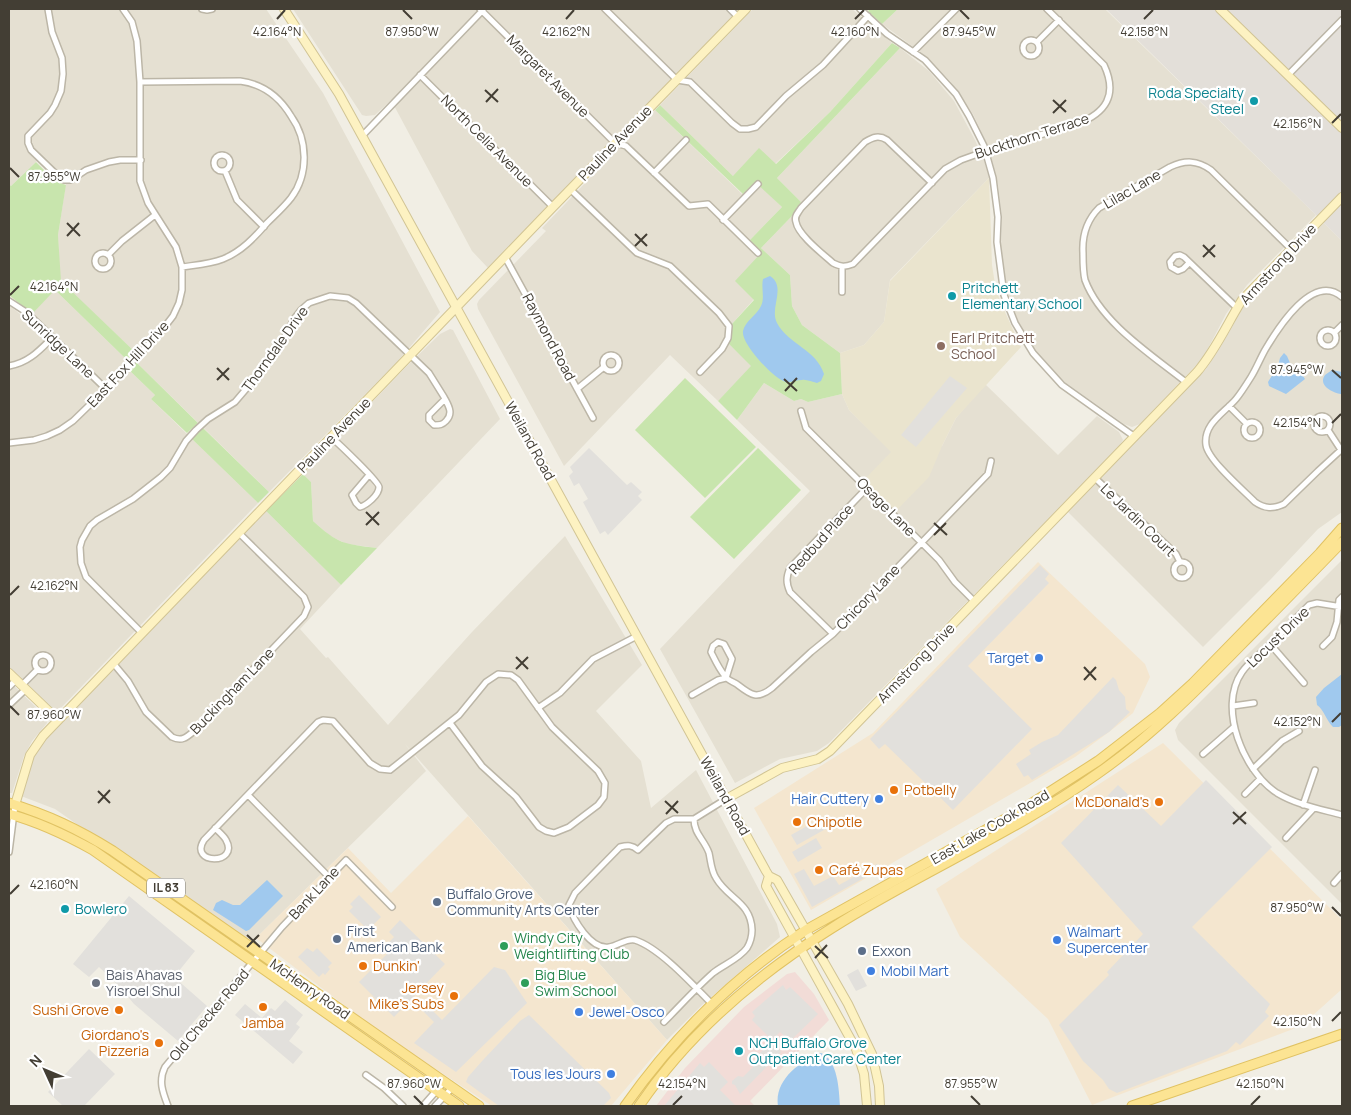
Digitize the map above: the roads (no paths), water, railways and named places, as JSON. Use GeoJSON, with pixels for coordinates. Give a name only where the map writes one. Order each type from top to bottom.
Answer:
{"type":"FeatureCollection","features":[{"type":"Feature","properties":{"kind":"main road","name":"East Lake Cook Road"},"geometry":{"type":"LineString","coordinates":[[625,1106],[652,1069],[712,1004],[795,937],[1023,809],[1098,761],[1160,713],[1193,683],[1342,528]]}},
{"type":"Feature","properties":{"kind":"main road","name":"East Lake Cook Road"},"geometry":{"type":"LineString","coordinates":[[639,1106],[688,1045],[721,1012],[786,959],[833,927],[1070,793],[1131,750],[1215,671],[1342,542]]}},
{"type":"Feature","properties":{"kind":"main road","name":"McHenry Road"},"geometry":{"type":"LineString","coordinates":[[12,804],[55,818],[91,837],[479,1106]]}},
{"type":"Feature","properties":{"kind":"main road","name":"McHenry Road"},"geometry":{"type":"LineString","coordinates":[[11,814],[49,827],[93,850],[459,1106]]}},
{"type":"Feature","properties":{"kind":"main road"},"geometry":{"type":"LineString","coordinates":[[1132,1106],[1342,1034]]}},
{"type":"Feature","properties":{"kind":"street"},"geometry":{"type":"LineString","coordinates":[[48,9],[52,32],[62,58],[61,91],[47,117],[28,136],[31,150],[64,180],[71,180],[92,168],[110,162],[141,160]]}},
{"type":"Feature","properties":{"kind":"street","name":"East Fox Hill Drive"},"geometry":{"type":"LineString","coordinates":[[9,443],[34,440],[60,430],[82,414],[163,329],[173,316],[182,290],[182,267],[176,247],[155,215],[144,194],[140,181],[140,82],[135,30],[123,9]]}},
{"type":"Feature","properties":{"kind":"street"},"geometry":{"type":"LineString","coordinates":[[202,9],[212,9]]}},
{"type":"Feature","properties":{"kind":"street","name":"Weiland Road"},"geometry":{"type":"LineString","coordinates":[[284,9],[339,94],[769,876],[776,880],[848,1004],[872,1054],[879,1086],[880,1106]]}},
{"type":"Feature","properties":{"kind":"street"},"geometry":{"type":"LineString","coordinates":[[362,136],[482,9]]}},
{"type":"Feature","properties":{"kind":"street","name":"Margaret Avenue"},"geometry":{"type":"LineString","coordinates":[[482,9],[615,143],[626,146],[689,206],[708,204],[724,220]]}},
{"type":"Feature","properties":{"kind":"street"},"geometry":{"type":"LineString","coordinates":[[605,9],[677,80],[690,82],[740,129],[756,126],[786,96],[823,65],[868,16]]}},
{"type":"Feature","properties":{"kind":"street"},"geometry":{"type":"LineString","coordinates":[[730,9],[738,17]]}},
{"type":"Feature","properties":{"kind":"street","name":"Pauline Avenue"},"geometry":{"type":"LineString","coordinates":[[12,804],[30,755],[39,741],[58,720],[746,9]]}},
{"type":"Feature","properties":{"kind":"street"},"geometry":{"type":"LineString","coordinates":[[860,9],[886,34],[925,60],[956,94],[969,116],[986,151],[993,178],[998,217],[997,242],[1004,295],[1015,323],[1033,353],[1062,385],[1114,420],[1135,437]]}},
{"type":"Feature","properties":{"kind":"street"},"geometry":{"type":"LineString","coordinates":[[913,52],[956,9]]}},
{"type":"Feature","properties":{"kind":"street","name":"Buckthorn Terrace"},"geometry":{"type":"LineString","coordinates":[[842,267],[853,264],[954,163],[986,151],[1087,120],[1099,112],[1106,104],[1110,95],[1110,85],[1104,65],[1047,9]]}},
{"type":"Feature","properties":{"kind":"street"},"geometry":{"type":"LineString","coordinates":[[1220,9],[1342,128]]}},
{"type":"Feature","properties":{"kind":"street"},"geometry":{"type":"LineString","coordinates":[[1037,42],[1059,20]]}},
{"type":"Feature","properties":{"kind":"street"},"geometry":{"type":"LineString","coordinates":[[1288,76],[1342,20]]}},
{"type":"Feature","properties":{"kind":"street","name":"North Celia Avenue"},"geometry":{"type":"LineString","coordinates":[[420,75],[553,207]]}},
{"type":"Feature","properties":{"kind":"street"},"geometry":{"type":"LineString","coordinates":[[140,82],[240,81],[253,83],[265,88],[287,109],[297,124],[303,139],[305,151],[302,175],[298,188],[247,244],[224,259],[182,267]]}},
{"type":"Feature","properties":{"kind":"street"},"geometry":{"type":"LineString","coordinates":[[842,292],[842,267],[833,263],[799,230],[796,216],[865,142],[876,137],[882,137],[887,140],[932,183]]}},
{"type":"Feature","properties":{"kind":"street"},"geometry":{"type":"LineString","coordinates":[[654,172],[686,140]]}},
{"type":"Feature","properties":{"kind":"street","name":"Lilac Lane"},"geometry":{"type":"LineString","coordinates":[[1187,383],[1110,319],[1092,295],[1085,278],[1082,245],[1088,221],[1094,213],[1099,208],[1170,167],[1180,162],[1195,162],[1203,164],[1211,170],[1291,250]]}},
{"type":"Feature","properties":{"kind":"street"},"geometry":{"type":"LineString","coordinates":[[225,170],[237,200],[264,226]]}},
{"type":"Feature","properties":{"kind":"street"},"geometry":{"type":"LineString","coordinates":[[758,184],[724,220],[758,254]]}},
{"type":"Feature","properties":{"kind":"street"},"geometry":{"type":"LineString","coordinates":[[570,189],[637,253],[670,266],[719,313],[729,326],[728,338],[722,349],[700,372]]}},
{"type":"Feature","properties":{"kind":"street","name":"Armstrong Drive"},"geometry":{"type":"LineString","coordinates":[[712,1004],[661,955],[634,940],[624,941],[610,947],[600,947],[592,941],[572,917],[568,906],[575,893],[620,847],[628,845],[638,850],[666,823],[674,819],[694,819],[782,768],[818,759],[830,751],[1187,383],[1211,354],[1242,300],[1342,197]]}},
{"type":"Feature","properties":{"kind":"street"},"geometry":{"type":"LineString","coordinates":[[108,255],[122,241],[155,215]]}},
{"type":"Feature","properties":{"kind":"street","name":"Raymond Road"},"geometry":{"type":"LineString","coordinates":[[505,257],[593,418]]}},
{"type":"Feature","properties":{"kind":"street"},"geometry":{"type":"LineString","coordinates":[[1189,263],[1237,308]]}},
{"type":"Feature","properties":{"kind":"street"},"geometry":{"type":"LineString","coordinates":[[1328,430],[1341,450],[1284,504],[1277,508],[1261,506],[1208,454],[1205,438],[1210,425],[1236,399],[1280,328],[1306,298],[1321,290],[1330,290],[1342,297]]}},
{"type":"Feature","properties":{"kind":"street","name":"Thorndale Drive"},"geometry":{"type":"LineString","coordinates":[[142,633],[86,577],[81,563],[80,547],[82,540],[90,526],[97,520],[133,499],[161,477],[170,468],[196,430],[235,402],[264,368],[281,344],[300,310],[309,303],[330,296],[348,298],[363,309],[429,373],[445,399]]}},
{"type":"Feature","properties":{"kind":"street","name":"Sunridge Lane"},"geometry":{"type":"LineString","coordinates":[[9,301],[26,312],[106,389]]}},
{"type":"Feature","properties":{"kind":"street"},"geometry":{"type":"LineString","coordinates":[[1335,332],[1342,325]]}},
{"type":"Feature","properties":{"kind":"street"},"geometry":{"type":"LineString","coordinates":[[9,366],[28,359],[52,338]]}},
{"type":"Feature","properties":{"kind":"street"},"geometry":{"type":"LineString","coordinates":[[577,388],[604,367]]}},
{"type":"Feature","properties":{"kind":"street"},"geometry":{"type":"LineString","coordinates":[[445,399],[451,411],[449,418],[442,424],[434,425],[428,417],[445,399]]}},
{"type":"Feature","properties":{"kind":"street"},"geometry":{"type":"LineString","coordinates":[[1228,406],[1246,424]]}},
{"type":"Feature","properties":{"kind":"street","name":"Osage Lane"},"geometry":{"type":"LineString","coordinates":[[801,411],[806,428],[835,455],[866,490],[939,560],[955,582],[975,602]]}},
{"type":"Feature","properties":{"kind":"street"},"geometry":{"type":"LineString","coordinates":[[332,438],[369,475],[378,484],[377,494],[360,507],[356,504],[352,495],[369,475]]}},
{"type":"Feature","properties":{"kind":"street","name":"Chicory Lane"},"geometry":{"type":"LineString","coordinates":[[726,678],[732,659],[725,646],[718,642],[713,646],[711,652],[726,678],[737,684],[747,693],[760,695],[766,693],[832,634],[988,474],[991,461]]}},
{"type":"Feature","properties":{"kind":"street","name":"Le Jardin Court"},"geometry":{"type":"LineString","coordinates":[[1095,478],[1176,554],[1180,562]]}},
{"type":"Feature","properties":{"kind":"street","name":"Redbud Place"},"geometry":{"type":"LineString","coordinates":[[832,634],[790,592],[786,585],[787,576],[790,568],[866,490]]}},
{"type":"Feature","properties":{"kind":"street","name":"Buckingham Lane"},"geometry":{"type":"LineString","coordinates":[[113,663],[128,681],[146,712],[172,737],[178,740],[184,739],[194,731],[304,616],[308,607],[304,597],[239,533]]}},
{"type":"Feature","properties":{"kind":"street"},"geometry":{"type":"LineString","coordinates":[[1323,646],[1332,637],[1340,607],[1339,600],[1342,597]]}},
{"type":"Feature","properties":{"kind":"street","name":"Locust Drive"},"geometry":{"type":"LineString","coordinates":[[1340,607],[1317,603],[1310,605],[1242,672],[1233,696],[1233,706],[1234,727],[1247,760],[1260,779],[1277,793],[1303,805],[1342,815]]}},
{"type":"Feature","properties":{"kind":"street"},"geometry":{"type":"LineString","coordinates":[[538,708],[560,693],[594,659],[637,636]]}},
{"type":"Feature","properties":{"kind":"street"},"geometry":{"type":"LineString","coordinates":[[1270,644],[1304,683]]}},
{"type":"Feature","properties":{"kind":"street"},"geometry":{"type":"LineString","coordinates":[[9,705],[21,685],[38,669]]}},
{"type":"Feature","properties":{"kind":"street"},"geometry":{"type":"LineString","coordinates":[[9,673],[58,720]]}},
{"type":"Feature","properties":{"kind":"street"},"geometry":{"type":"LineString","coordinates":[[215,828],[226,839],[228,847],[224,855],[217,860],[208,858],[202,852],[201,848],[204,840],[215,828],[248,796],[318,722],[323,720],[334,721],[370,763],[380,769],[390,770],[450,723],[469,704],[486,682],[498,674],[511,675],[518,680],[552,728],[598,771],[605,783],[604,797],[598,805],[569,827],[554,833],[546,831],[539,827],[516,797],[487,773],[450,723]]}},
{"type":"Feature","properties":{"kind":"street"},"geometry":{"type":"LineString","coordinates":[[692,695],[718,680],[726,678]]}},
{"type":"Feature","properties":{"kind":"street"},"geometry":{"type":"LineString","coordinates":[[9,687],[21,685]]}},
{"type":"Feature","properties":{"kind":"street"},"geometry":{"type":"LineString","coordinates":[[1233,706],[1254,703]]}},
{"type":"Feature","properties":{"kind":"street"},"geometry":{"type":"LineString","coordinates":[[1203,754],[1234,727]]}},
{"type":"Feature","properties":{"kind":"street"},"geometry":{"type":"LineString","coordinates":[[1253,769],[1282,741],[1299,731]]}},
{"type":"Feature","properties":{"kind":"street"},"geometry":{"type":"LineString","coordinates":[[1303,805],[1315,770]]}},
{"type":"Feature","properties":{"kind":"street"},"geometry":{"type":"LineString","coordinates":[[1246,794],[1260,779]]}},
{"type":"Feature","properties":{"kind":"street"},"geometry":{"type":"LineString","coordinates":[[248,796],[329,877]]}},
{"type":"Feature","properties":{"kind":"street"},"geometry":{"type":"LineString","coordinates":[[9,852],[12,804]]}},
{"type":"Feature","properties":{"kind":"street"},"geometry":{"type":"LineString","coordinates":[[1286,838],[1314,808]]}},
{"type":"Feature","properties":{"kind":"street"},"geometry":{"type":"LineString","coordinates":[[664,1022],[719,968],[743,953],[748,946],[752,934],[752,923],[745,907],[716,879],[708,852],[694,828],[694,819]]}},
{"type":"Feature","properties":{"kind":"street","name":"Bank Lane"},"geometry":{"type":"LineString","coordinates":[[260,954],[282,927],[346,860],[392,907]]}},
{"type":"Feature","properties":{"kind":"street"},"geometry":{"type":"LineString","coordinates":[[1334,883],[1342,874]]}},
{"type":"Feature","properties":{"kind":"street","name":"Weiland Road"},"geometry":{"type":"LineString","coordinates":[[769,876],[766,886],[856,1049],[864,1074],[867,1106]]}},
{"type":"Feature","properties":{"kind":"street","name":"Old Checker Road"},"geometry":{"type":"LineString","coordinates":[[168,1106],[162,1092],[161,1080],[165,1067],[260,954]]}},
{"type":"Feature","properties":{"kind":"street"},"geometry":{"type":"LineString","coordinates":[[366,1075],[384,1088],[402,1106]]}},
{"type":"Feature","properties":{"kind":"street"},"geometry":{"type":"LineString","coordinates":[[423,1106],[444,1082]]}},
{"type":"Feature","properties":{"kind":"street"},"geometry":{"type":"LineString","coordinates":[[435,1106],[452,1088]]}},
{"type":"Feature","properties":{"kind":"water"},"geometry":{"type":"Polygon","coordinates":[[[770,276],[775,281],[778,292],[775,311],[777,323],[788,337],[809,353],[820,366],[824,374],[821,381],[817,383],[805,380],[786,382],[781,380],[760,361],[747,344],[744,337],[744,327],[759,309],[763,296],[763,279],[770,276]]]}},
{"type":"Feature","properties":{"kind":"water"},"geometry":{"type":"Polygon","coordinates":[[[1284,353],[1293,370],[1305,379],[1286,394],[1269,386],[1268,382],[1284,353]]]}},
{"type":"Feature","properties":{"kind":"water"},"geometry":{"type":"Polygon","coordinates":[[[1332,370],[1342,372],[1342,394],[1331,391],[1323,383],[1325,375],[1332,370]]]}},
{"type":"Feature","properties":{"kind":"water"},"geometry":{"type":"Polygon","coordinates":[[[1342,674],[1342,725],[1333,727],[1317,705],[1316,697],[1342,674]]]}},
{"type":"Feature","properties":{"kind":"water"},"geometry":{"type":"Polygon","coordinates":[[[267,880],[283,896],[249,930],[246,931],[213,910],[216,903],[222,900],[233,905],[240,905],[267,880]]]}},
{"type":"Feature","properties":{"kind":"water"},"geometry":{"type":"Polygon","coordinates":[[[821,1053],[827,1057],[834,1069],[838,1084],[840,1106],[778,1106],[780,1088],[784,1080],[804,1061],[821,1053]]]}},
{"type":"Feature","properties":{"kind":"place","name":"Roda Specialty Steel"},"geometry":{"type":"Point","coordinates":[1254,101]}},
{"type":"Feature","properties":{"kind":"place","name":"Pritchett Elementary School"},"geometry":{"type":"Point","coordinates":[952,296]}},
{"type":"Feature","properties":{"kind":"place","name":"Earl Pritchett School"},"geometry":{"type":"Point","coordinates":[941,346]}},
{"type":"Feature","properties":{"kind":"place","name":"Target"},"geometry":{"type":"Point","coordinates":[1039,658]}},
{"type":"Feature","properties":{"kind":"place","name":"Potbelly"},"geometry":{"type":"Point","coordinates":[894,790]}},
{"type":"Feature","properties":{"kind":"place","name":"Hair Cuttery"},"geometry":{"type":"Point","coordinates":[879,799]}},
{"type":"Feature","properties":{"kind":"place","name":"McDonald's"},"geometry":{"type":"Point","coordinates":[1159,802]}},
{"type":"Feature","properties":{"kind":"place","name":"Chipotle"},"geometry":{"type":"Point","coordinates":[797,822]}},
{"type":"Feature","properties":{"kind":"place","name":"Café Zupas"},"geometry":{"type":"Point","coordinates":[819,870]}},
{"type":"Feature","properties":{"kind":"place","name":"Buffalo Grove Community Arts Center"},"geometry":{"type":"Point","coordinates":[437,902]}},
{"type":"Feature","properties":{"kind":"place","name":"Bowlero"},"geometry":{"type":"Point","coordinates":[65,909]}},
{"type":"Feature","properties":{"kind":"place","name":"First American Bank"},"geometry":{"type":"Point","coordinates":[337,939]}},
{"type":"Feature","properties":{"kind":"place","name":"Walmart Supercenter"},"geometry":{"type":"Point","coordinates":[1057,940]}},
{"type":"Feature","properties":{"kind":"place","name":"Windy City Weightlifting Club"},"geometry":{"type":"Point","coordinates":[504,946]}},
{"type":"Feature","properties":{"kind":"place","name":"Exxon"},"geometry":{"type":"Point","coordinates":[862,951]}},
{"type":"Feature","properties":{"kind":"place","name":"Dunkin'"},"geometry":{"type":"Point","coordinates":[363,966]}},
{"type":"Feature","properties":{"kind":"place","name":"Mobil Mart"},"geometry":{"type":"Point","coordinates":[871,971]}},
{"type":"Feature","properties":{"kind":"place","name":"Bais Ahavas Yisroel Shul"},"geometry":{"type":"Point","coordinates":[96,983]}},
{"type":"Feature","properties":{"kind":"place","name":"Big Blue Swim School"},"geometry":{"type":"Point","coordinates":[525,983]}},
{"type":"Feature","properties":{"kind":"place","name":"Jersey Mike's Subs"},"geometry":{"type":"Point","coordinates":[454,996]}},
{"type":"Feature","properties":{"kind":"place","name":"Jamba"},"geometry":{"type":"Point","coordinates":[263,1007]}},
{"type":"Feature","properties":{"kind":"place","name":"Sushi Grove"},"geometry":{"type":"Point","coordinates":[119,1010]}},
{"type":"Feature","properties":{"kind":"place","name":"Jewel-Osco"},"geometry":{"type":"Point","coordinates":[579,1012]}},
{"type":"Feature","properties":{"kind":"place","name":"Giordano's Pizzeria"},"geometry":{"type":"Point","coordinates":[159,1043]}},
{"type":"Feature","properties":{"kind":"place","name":"NCH Buffalo Grove Outpatient Care Center"},"geometry":{"type":"Point","coordinates":[739,1051]}},
{"type":"Feature","properties":{"kind":"place","name":"Tous les Jours"},"geometry":{"type":"Point","coordinates":[611,1074]}}]}
